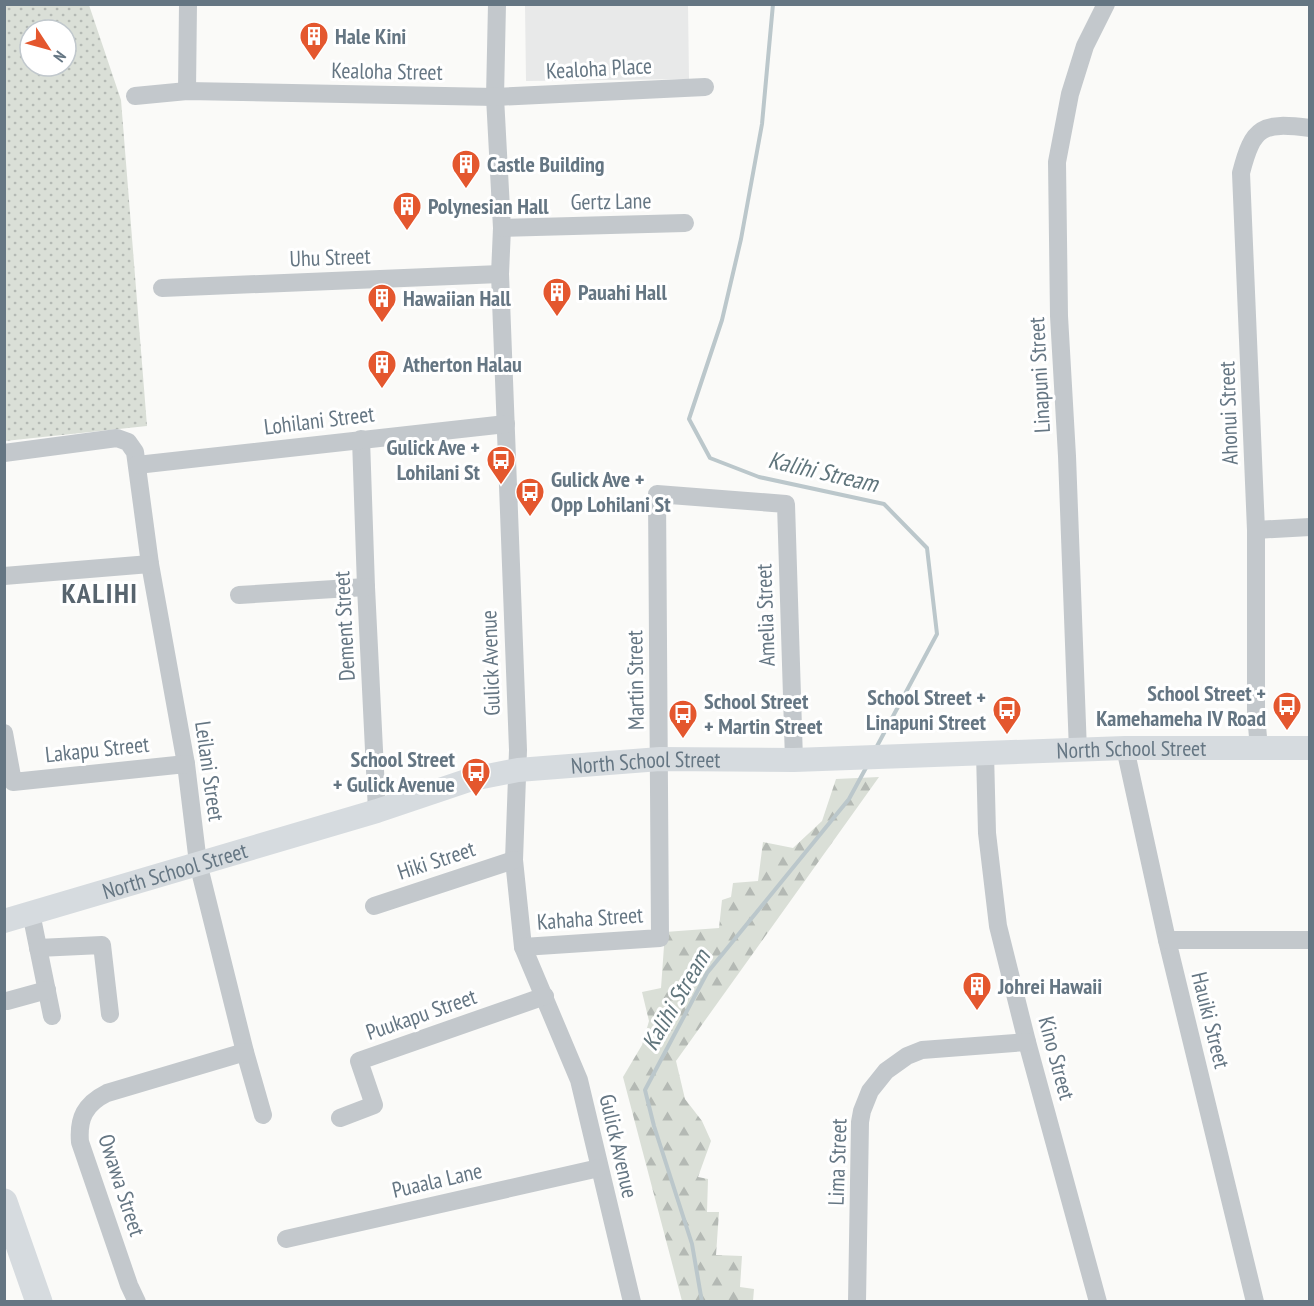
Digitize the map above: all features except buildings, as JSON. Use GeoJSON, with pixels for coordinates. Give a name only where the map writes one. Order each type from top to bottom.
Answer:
{"type":"FeatureCollection","features":[{"type":"Feature","properties":{"kind":"highway"},"geometry":{"type":"LineString","coordinates":[[4,1202],[39,1302]]}},
{"type":"Feature","properties":{"kind":"main road","name":"North School Street"},"geometry":{"type":"LineString","coordinates":[[4,921],[377,811],[472,779],[518,770],[660,759],[794,760],[1125,748],[1310,748]]}},
{"type":"Feature","properties":{"kind":"street"},"geometry":{"type":"LineString","coordinates":[[187,91],[188,4]]}},
{"type":"Feature","properties":{"kind":"street","name":"Gulick Avenue"},"geometry":{"type":"LineString","coordinates":[[497,4],[495,96],[502,228],[500,274],[518,770],[514,860],[523,946],[579,1080],[632,1302]]}},
{"type":"Feature","properties":{"kind":"street","name":"Linapuni Street"},"geometry":{"type":"LineString","coordinates":[[1078,751],[1068,467],[1059,316],[1058,162],[1070,94],[1085,46],[1106,4]]}},
{"type":"Feature","properties":{"kind":"street","name":"Kealoha Place"},"geometry":{"type":"LineString","coordinates":[[495,96],[705,87]]}},
{"type":"Feature","properties":{"kind":"street","name":"Kealoha Street"},"geometry":{"type":"LineString","coordinates":[[135,96],[187,91],[495,96]]}},
{"type":"Feature","properties":{"kind":"street","name":"Ahonui Street"},"geometry":{"type":"LineString","coordinates":[[1259,749],[1256,714],[1256,530],[1241,174],[1246,154],[1256,134],[1276,125],[1310,128]]}},
{"type":"Feature","properties":{"kind":"street","name":"Gertz Lane"},"geometry":{"type":"LineString","coordinates":[[502,228],[685,223]]}},
{"type":"Feature","properties":{"kind":"street","name":"Uhu Street"},"geometry":{"type":"LineString","coordinates":[[162,288],[500,274]]}},
{"type":"Feature","properties":{"kind":"street","name":"Lohilani Street"},"geometry":{"type":"LineString","coordinates":[[137,465],[506,424]]}},
{"type":"Feature","properties":{"kind":"street"},"geometry":{"type":"LineString","coordinates":[[4,453],[120,438],[133,447],[137,465]]}},
{"type":"Feature","properties":{"kind":"street","name":"Dement Street"},"geometry":{"type":"LineString","coordinates":[[361,439],[377,811]]}},
{"type":"Feature","properties":{"kind":"street","name":"Leilani Street"},"geometry":{"type":"LineString","coordinates":[[137,465],[150,564],[186,764],[198,863],[263,1115]]}},
{"type":"Feature","properties":{"kind":"street","name":"Martin Street"},"geometry":{"type":"LineString","coordinates":[[660,938],[657,494],[786,504]]}},
{"type":"Feature","properties":{"kind":"street","name":"Amelia Street"},"geometry":{"type":"LineString","coordinates":[[786,504],[794,760]]}},
{"type":"Feature","properties":{"kind":"street"},"geometry":{"type":"LineString","coordinates":[[1256,530],[1310,527]]}},
{"type":"Feature","properties":{"kind":"street"},"geometry":{"type":"LineString","coordinates":[[4,576],[150,564]]}},
{"type":"Feature","properties":{"kind":"street"},"geometry":{"type":"LineString","coordinates":[[239,595],[366,587]]}},
{"type":"Feature","properties":{"kind":"street","name":"Lakapu Street"},"geometry":{"type":"LineString","coordinates":[[4,733],[13,782],[186,764]]}},
{"type":"Feature","properties":{"kind":"street","name":"Hauiki Street"},"geometry":{"type":"LineString","coordinates":[[1125,748],[1167,940],[1255,1302]]}},
{"type":"Feature","properties":{"kind":"street","name":"Kino Street"},"geometry":{"type":"LineString","coordinates":[[984,752],[987,833],[998,926],[1098,1302]]}},
{"type":"Feature","properties":{"kind":"street","name":"Hiki Street"},"geometry":{"type":"LineString","coordinates":[[374,906],[514,860]]}},
{"type":"Feature","properties":{"kind":"street"},"geometry":{"type":"LineString","coordinates":[[31,913],[52,1016]]}},
{"type":"Feature","properties":{"kind":"street","name":"Kahaha Street"},"geometry":{"type":"LineString","coordinates":[[523,946],[660,938]]}},
{"type":"Feature","properties":{"kind":"street"},"geometry":{"type":"LineString","coordinates":[[1167,940],[1310,940]]}},
{"type":"Feature","properties":{"kind":"street"},"geometry":{"type":"LineString","coordinates":[[38,948],[102,945],[110,1014]]}},
{"type":"Feature","properties":{"kind":"street"},"geometry":{"type":"LineString","coordinates":[[7,1001],[47,990]]}},
{"type":"Feature","properties":{"kind":"street","name":"Puukapu Street"},"geometry":{"type":"LineString","coordinates":[[340,1118],[374,1106],[358,1061],[545,996]]}},
{"type":"Feature","properties":{"kind":"street","name":"Lima Street"},"geometry":{"type":"LineString","coordinates":[[857,1302],[860,1122],[870,1091],[886,1071],[907,1056],[922,1050],[1027,1042]]}},
{"type":"Feature","properties":{"kind":"street","name":"Owawa Street"},"geometry":{"type":"LineString","coordinates":[[137,1302],[129,1285],[80,1142],[81,1116],[89,1104],[107,1093],[245,1052]]}},
{"type":"Feature","properties":{"kind":"street","name":"Puaala Lane"},"geometry":{"type":"LineString","coordinates":[[286,1239],[599,1168]]}},
{"type":"Feature","properties":{"kind":"shaded area"},"geometry":{"type":"Polygon","coordinates":[[[525,5],[688,5],[689,79],[526,81],[525,5]]]}},
{"type":"Feature","properties":{"kind":"green space"},"geometry":{"type":"Polygon","coordinates":[[[4,5],[89,5],[121,100],[147,426],[5,441],[4,5]]]}},
{"type":"Feature","properties":{"kind":"green space"},"geometry":{"type":"Polygon","coordinates":[[[879,777],[676,1061],[685,1099],[702,1121],[711,1141],[698,1177],[708,1179],[707,1212],[719,1212],[716,1255],[742,1256],[740,1287],[754,1289],[753,1301],[682,1301],[623,1077],[642,1045],[649,1021],[642,992],[661,988],[665,932],[719,928],[722,900],[731,897],[733,883],[758,881],[763,842],[793,848],[822,821],[836,779],[879,777]]]}},
{"type":"Feature","properties":{"kind":"waterway","name":"Kalihi Stream"},"geometry":{"type":"LineString","coordinates":[[773,4],[762,124],[741,239],[722,320],[689,419],[710,458],[759,477],[884,504],[927,548],[937,634],[876,748]]}},
{"type":"Feature","properties":{"kind":"waterway","name":"Kalihi Stream"},"geometry":{"type":"LineString","coordinates":[[702,1302],[692,1244],[654,1126],[645,1090],[707,973],[849,799],[867,766]]}},
{"type":"Feature","properties":{"kind":"place","name":"Hale Kini"},"geometry":{"type":"Point","coordinates":[314,62]}},
{"type":"Feature","properties":{"kind":"place","name":"Castle Building"},"geometry":{"type":"Point","coordinates":[466,190]}},
{"type":"Feature","properties":{"kind":"place","name":"Polynesian Hall"},"geometry":{"type":"Point","coordinates":[407,232]}},
{"type":"Feature","properties":{"kind":"place","name":"Pauahi Hall"},"geometry":{"type":"Point","coordinates":[557,318]}},
{"type":"Feature","properties":{"kind":"place","name":"Hawaiian Hall"},"geometry":{"type":"Point","coordinates":[382,324]}},
{"type":"Feature","properties":{"kind":"place","name":"Atherton Halau"},"geometry":{"type":"Point","coordinates":[382,390]}},
{"type":"Feature","properties":{"kind":"place","name":"Gulick Ave + Lohilani St"},"geometry":{"type":"Point","coordinates":[501,486]}},
{"type":"Feature","properties":{"kind":"place","name":"Gulick Ave + Opp Lohilani St"},"geometry":{"type":"Point","coordinates":[530,518]}},
{"type":"Feature","properties":{"kind":"place","name":"School Street + Kamehameha IV Road"},"geometry":{"type":"Point","coordinates":[1287,732]}},
{"type":"Feature","properties":{"kind":"place","name":"School Street + Linapuni Street"},"geometry":{"type":"Point","coordinates":[1007,736]}},
{"type":"Feature","properties":{"kind":"place","name":"School Street + Martin Street"},"geometry":{"type":"Point","coordinates":[683,740]}},
{"type":"Feature","properties":{"kind":"place","name":"School Street + Gulick Avenue"},"geometry":{"type":"Point","coordinates":[476,798]}},
{"type":"Feature","properties":{"kind":"place","name":"Johrei Hawaii"},"geometry":{"type":"Point","coordinates":[977,1012]}},
{"type":"Feature","properties":{"kind":"district","name":"KALIHI"},"geometry":{"type":"Point","coordinates":[100,593]}}]}
